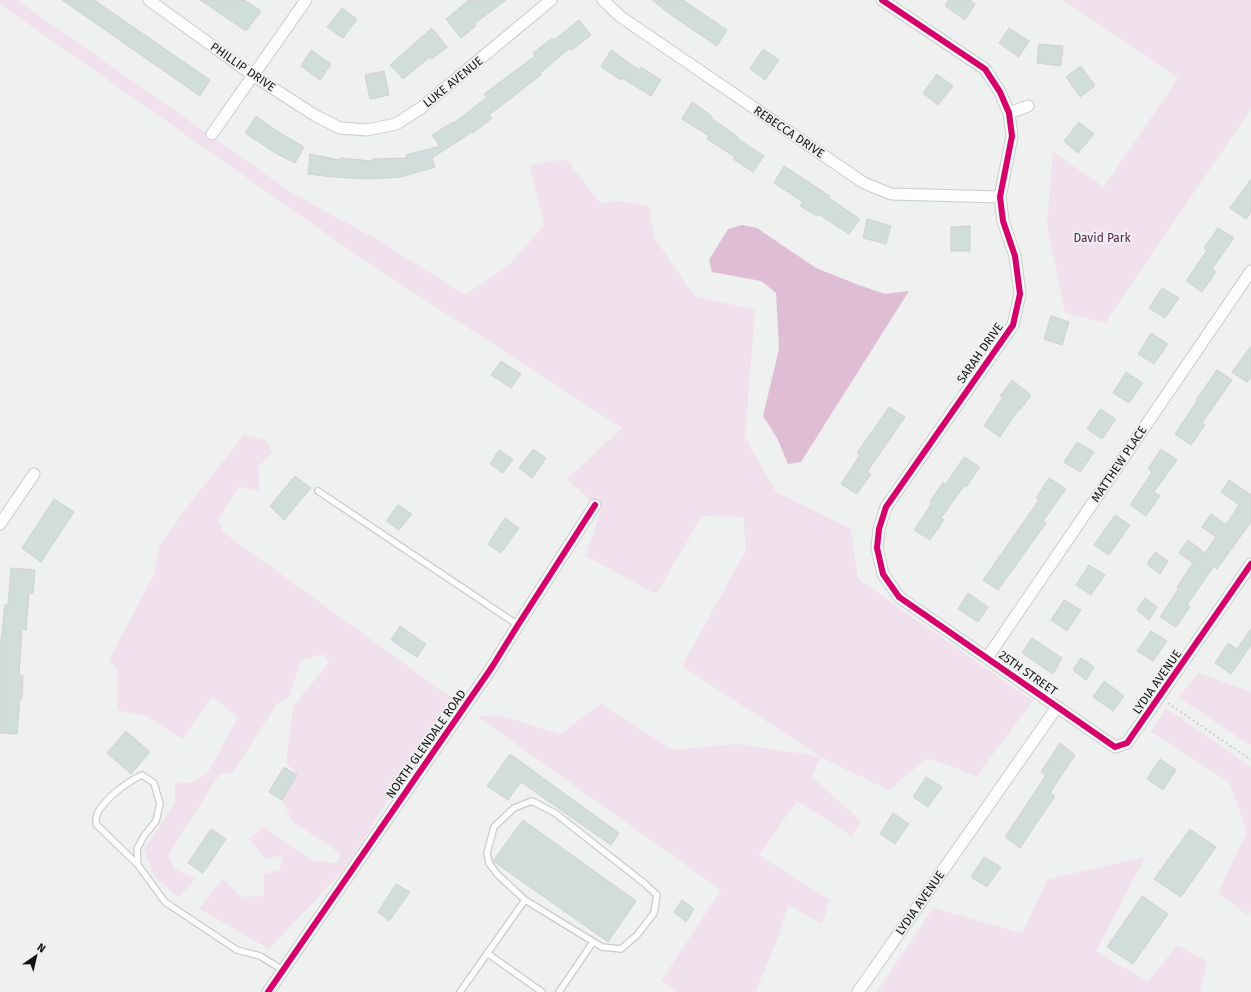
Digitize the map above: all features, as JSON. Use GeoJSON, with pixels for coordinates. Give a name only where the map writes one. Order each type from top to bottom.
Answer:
{"type":"FeatureCollection","features":[{"type":"Feature","properties":{"kind":"street","name":"PHILLIP DRIVE"},"geometry":{"type":"LineString","coordinates":[[149,0],[254,76],[316,116],[340,128]]}},
{"type":"Feature","properties":{"kind":"street"},"geometry":{"type":"LineString","coordinates":[[212,134],[306,0]]}},
{"type":"Feature","properties":{"kind":"street","name":"LUKE AVENUE"},"geometry":{"type":"LineString","coordinates":[[340,128],[366,130],[396,124],[421,108],[551,0]]}},
{"type":"Feature","properties":{"kind":"street","name":"REBECCA DRIVE"},"geometry":{"type":"LineString","coordinates":[[603,0],[621,17],[864,183],[891,194],[1000,197]]}},
{"type":"Feature","properties":{"kind":"street","name":"SARAH DRIVE"},"geometry":{"type":"LineString","coordinates":[[882,0],[984,69],[1000,92],[1009,113],[1012,136],[1000,197],[1003,221],[1015,256],[1020,294],[1013,325],[886,507],[879,529],[877,548],[883,574],[899,597],[987,658]]}},
{"type":"Feature","properties":{"kind":"street"},"geometry":{"type":"LineString","coordinates":[[1009,113],[1028,106]]}},
{"type":"Feature","properties":{"kind":"street","name":"MATTHEW PLACE"},"geometry":{"type":"LineString","coordinates":[[987,658],[1251,271]]}},
{"type":"Feature","properties":{"kind":"street"},"geometry":{"type":"LineString","coordinates":[[0,524],[34,474]]}},
{"type":"Feature","properties":{"kind":"street","name":"NORTH GLENDALE ROAD"},"geometry":{"type":"LineString","coordinates":[[268,992],[492,667],[595,505]]}},
{"type":"Feature","properties":{"kind":"street","name":"LYDIA AVENUE"},"geometry":{"type":"LineString","coordinates":[[858,992],[1057,707],[1115,747],[1127,743],[1160,698],[1251,564]]}},
{"type":"Feature","properties":{"kind":"street","name":"25TH STREET"},"geometry":{"type":"LineString","coordinates":[[987,658],[1057,707]]}},
{"type":"Feature","properties":{"kind":"lane"},"geometry":{"type":"LineString","coordinates":[[318,491],[518,625]]}},
{"type":"Feature","properties":{"kind":"lane"},"geometry":{"type":"LineString","coordinates":[[138,865],[137,849],[144,836],[156,821],[160,804],[154,783],[142,775],[129,781],[107,801],[97,813],[96,824],[138,865],[164,902],[237,950],[260,956],[283,970]]}},
{"type":"Feature","properties":{"kind":"lane"},"geometry":{"type":"LineString","coordinates":[[532,801],[555,813],[644,883],[657,895],[654,913],[637,935],[621,949],[602,947],[525,900],[497,874],[488,863],[487,853],[494,827],[514,808],[532,801]]}},
{"type":"Feature","properties":{"kind":"lane"},"geometry":{"type":"LineString","coordinates":[[460,992],[525,900]]}},
{"type":"Feature","properties":{"kind":"lane"},"geometry":{"type":"LineString","coordinates":[[559,992],[593,942]]}},
{"type":"Feature","properties":{"kind":"lane"},"geometry":{"type":"LineString","coordinates":[[487,953],[542,992]]}},
{"type":"Feature","properties":{"kind":"path"},"geometry":{"type":"LineString","coordinates":[[1160,698],[1251,760]]}},
{"type":"Feature","properties":{"kind":"green space"},"geometry":{"type":"Polygon","coordinates":[[[0,0],[17,0],[294,194],[380,241],[465,295],[507,267],[544,225],[529,165],[566,159],[600,203],[620,201],[649,206],[654,237],[694,296],[755,310],[745,437],[776,492],[851,529],[858,579],[1033,701],[977,776],[927,758],[889,790],[820,757],[812,777],[861,821],[852,836],[797,801],[759,855],[830,900],[822,924],[788,905],[776,943],[755,992],[678,992],[661,981],[721,890],[478,717],[498,715],[560,734],[601,704],[673,750],[737,744],[819,756],[682,666],[746,550],[743,517],[702,516],[656,594],[586,556],[601,510],[567,479],[622,428],[362,259],[0,4],[0,0]]]}},
{"type":"Feature","properties":{"kind":"green space","name":"David Park"},"geometry":{"type":"Polygon","coordinates":[[[1063,0],[1251,0],[1251,109],[1105,323],[1065,313],[1047,225],[1053,152],[1104,187],[1178,78],[1063,0]]]}},
{"type":"Feature","properties":{"kind":"green space"},"geometry":{"type":"Polygon","coordinates":[[[244,435],[265,440],[272,452],[259,466],[259,491],[238,487],[218,521],[223,532],[453,699],[343,871],[269,949],[199,909],[222,879],[242,897],[264,896],[264,874],[280,870],[283,855],[266,859],[249,839],[264,827],[313,861],[337,863],[340,853],[293,822],[282,800],[297,775],[286,762],[293,706],[329,663],[324,654],[301,661],[289,696],[277,704],[233,772],[219,775],[168,855],[174,869],[195,878],[179,898],[154,876],[144,849],[175,803],[175,782],[191,783],[209,771],[238,717],[212,697],[182,739],[146,716],[117,710],[118,671],[109,660],[154,574],[160,545],[183,512],[244,435]]]}},
{"type":"Feature","properties":{"kind":"green space"},"geometry":{"type":"Polygon","coordinates":[[[1199,673],[1251,692],[1251,746],[1178,697],[1199,673]]]}},
{"type":"Feature","properties":{"kind":"green space"},"geometry":{"type":"Polygon","coordinates":[[[1166,708],[1251,767],[1251,911],[1247,915],[1218,893],[1247,832],[1229,782],[1151,732],[1166,708]]]}},
{"type":"Feature","properties":{"kind":"green space"},"geometry":{"type":"Polygon","coordinates":[[[1145,857],[1096,951],[1148,982],[1177,945],[1207,961],[1200,992],[877,992],[933,908],[1022,933],[1048,879],[1145,857]]]}},
{"type":"Feature","properties":{"kind":"shaded area"},"geometry":{"type":"Polygon","coordinates":[[[742,225],[757,228],[816,268],[856,284],[885,294],[909,291],[801,462],[788,464],[777,438],[763,416],[779,349],[776,293],[761,281],[712,272],[709,260],[728,229],[742,225]]]}},
{"type":"Feature","properties":{"kind":"building"},"geometry":{"type":"Polygon","coordinates":[[[62,0],[94,0],[210,80],[200,96],[62,0]]]}},
{"type":"Feature","properties":{"kind":"building"},"geometry":{"type":"Polygon","coordinates":[[[200,0],[244,0],[261,11],[246,31],[200,0]]]}},
{"type":"Feature","properties":{"kind":"building"},"geometry":{"type":"Polygon","coordinates":[[[469,0],[506,0],[474,24],[476,26],[461,38],[446,19],[469,0]]]}},
{"type":"Feature","properties":{"kind":"building"},"geometry":{"type":"Polygon","coordinates":[[[652,0],[683,0],[727,30],[717,46],[671,15],[652,0]]]}},
{"type":"Feature","properties":{"kind":"building"},"geometry":{"type":"Polygon","coordinates":[[[949,0],[970,0],[975,4],[965,20],[945,6],[949,0]]]}},
{"type":"Feature","properties":{"kind":"building"},"geometry":{"type":"Polygon","coordinates":[[[342,8],[357,19],[343,38],[327,27],[342,8]]]}},
{"type":"Feature","properties":{"kind":"building"},"geometry":{"type":"Polygon","coordinates":[[[579,20],[591,35],[572,50],[570,48],[540,73],[541,75],[489,115],[492,118],[473,133],[472,132],[432,158],[435,167],[401,177],[369,179],[308,174],[310,154],[340,160],[340,158],[372,161],[372,159],[407,158],[406,155],[440,146],[432,135],[453,122],[454,123],[487,97],[484,94],[535,56],[533,53],[552,38],[554,40],[579,20]]]}},
{"type":"Feature","properties":{"kind":"building"},"geometry":{"type":"Polygon","coordinates":[[[432,28],[447,47],[432,59],[430,57],[403,79],[390,65],[432,28]]]}},
{"type":"Feature","properties":{"kind":"building"},"geometry":{"type":"Polygon","coordinates":[[[1009,28],[1029,41],[1019,57],[999,43],[1009,28]]]}},
{"type":"Feature","properties":{"kind":"building"},"geometry":{"type":"Polygon","coordinates":[[[1039,44],[1063,46],[1061,66],[1037,63],[1039,44]]]}},
{"type":"Feature","properties":{"kind":"building"},"geometry":{"type":"Polygon","coordinates":[[[763,49],[779,60],[765,80],[750,69],[763,49]]]}},
{"type":"Feature","properties":{"kind":"building"},"geometry":{"type":"Polygon","coordinates":[[[311,50],[331,64],[320,80],[301,66],[311,50]]]}},
{"type":"Feature","properties":{"kind":"building"},"geometry":{"type":"Polygon","coordinates":[[[611,50],[639,70],[641,67],[661,80],[651,96],[622,78],[621,80],[601,67],[611,50]]]}},
{"type":"Feature","properties":{"kind":"building"},"geometry":{"type":"Polygon","coordinates":[[[1081,66],[1095,86],[1080,97],[1066,77],[1081,66]]]}},
{"type":"Feature","properties":{"kind":"building"},"geometry":{"type":"Polygon","coordinates":[[[384,71],[389,95],[370,99],[365,75],[384,71]]]}},
{"type":"Feature","properties":{"kind":"building"},"geometry":{"type":"Polygon","coordinates":[[[937,74],[953,86],[938,105],[923,93],[937,74]]]}},
{"type":"Feature","properties":{"kind":"building"},"geometry":{"type":"Polygon","coordinates":[[[692,102],[712,116],[711,118],[738,137],[737,138],[764,156],[753,172],[733,159],[735,157],[707,139],[709,136],[682,119],[692,102]]]}},
{"type":"Feature","properties":{"kind":"building"},"geometry":{"type":"Polygon","coordinates":[[[256,116],[280,133],[304,147],[295,163],[277,154],[245,133],[256,116]]]}},
{"type":"Feature","properties":{"kind":"building"},"geometry":{"type":"Polygon","coordinates":[[[1079,122],[1094,134],[1078,153],[1064,141],[1079,122]]]}},
{"type":"Feature","properties":{"kind":"building"},"geometry":{"type":"Polygon","coordinates":[[[784,166],[830,196],[829,198],[860,219],[849,234],[818,214],[817,216],[800,206],[803,202],[774,183],[784,166]]]}},
{"type":"Feature","properties":{"kind":"building"},"geometry":{"type":"Polygon","coordinates":[[[1251,179],[1251,212],[1246,219],[1230,208],[1251,179]]]}},
{"type":"Feature","properties":{"kind":"building"},"geometry":{"type":"Polygon","coordinates":[[[867,219],[891,226],[886,244],[863,238],[867,219]]]}},
{"type":"Feature","properties":{"kind":"building"},"geometry":{"type":"Polygon","coordinates":[[[970,226],[970,251],[951,251],[951,227],[970,226]]]}},
{"type":"Feature","properties":{"kind":"building"},"geometry":{"type":"Polygon","coordinates":[[[1218,228],[1234,238],[1212,269],[1216,272],[1202,292],[1186,281],[1207,250],[1204,248],[1218,228]]]}},
{"type":"Feature","properties":{"kind":"building"},"geometry":{"type":"Polygon","coordinates":[[[1162,288],[1179,298],[1165,318],[1149,308],[1162,288]]]}},
{"type":"Feature","properties":{"kind":"building"},"geometry":{"type":"Polygon","coordinates":[[[1051,316],[1069,322],[1062,345],[1044,339],[1051,316]]]}},
{"type":"Feature","properties":{"kind":"building"},"geometry":{"type":"Polygon","coordinates":[[[1151,333],[1168,344],[1154,364],[1138,354],[1151,333]]]}},
{"type":"Feature","properties":{"kind":"building"},"geometry":{"type":"Polygon","coordinates":[[[1251,346],[1251,377],[1247,382],[1232,372],[1251,346]]]}},
{"type":"Feature","properties":{"kind":"building"},"geometry":{"type":"Polygon","coordinates":[[[501,361],[521,374],[511,388],[491,375],[501,361]]]}},
{"type":"Feature","properties":{"kind":"building"},"geometry":{"type":"Polygon","coordinates":[[[1217,370],[1232,380],[1202,423],[1205,425],[1191,445],[1175,434],[1217,370]]]}},
{"type":"Feature","properties":{"kind":"building"},"geometry":{"type":"Polygon","coordinates":[[[1126,372],[1143,383],[1129,403],[1113,393],[1126,372]]]}},
{"type":"Feature","properties":{"kind":"building"},"geometry":{"type":"Polygon","coordinates":[[[1012,380],[1031,395],[1020,410],[1019,409],[1000,437],[984,426],[1003,397],[1000,396],[1012,380]]]}},
{"type":"Feature","properties":{"kind":"building"},"geometry":{"type":"Polygon","coordinates":[[[889,407],[905,417],[867,472],[871,474],[857,494],[841,484],[860,455],[857,453],[889,407]]]}},
{"type":"Feature","properties":{"kind":"building"},"geometry":{"type":"Polygon","coordinates":[[[1100,409],[1116,419],[1102,439],[1087,429],[1100,409]]]}},
{"type":"Feature","properties":{"kind":"building"},"geometry":{"type":"Polygon","coordinates":[[[1077,442],[1094,452],[1080,472],[1064,462],[1077,442]]]}},
{"type":"Feature","properties":{"kind":"building"},"geometry":{"type":"Polygon","coordinates":[[[533,449],[546,458],[532,478],[519,468],[533,449]]]}},
{"type":"Feature","properties":{"kind":"building"},"geometry":{"type":"Polygon","coordinates":[[[1161,449],[1177,460],[1154,492],[1160,496],[1146,516],[1130,505],[1152,472],[1148,469],[1161,449]]]}},
{"type":"Feature","properties":{"kind":"building"},"geometry":{"type":"Polygon","coordinates":[[[499,450],[513,459],[503,473],[490,464],[499,450]]]}},
{"type":"Feature","properties":{"kind":"building"},"geometry":{"type":"Polygon","coordinates":[[[964,457],[980,467],[941,518],[944,520],[930,540],[914,530],[932,503],[930,502],[943,482],[946,484],[964,457]]]}},
{"type":"Feature","properties":{"kind":"building"},"geometry":{"type":"Polygon","coordinates":[[[295,476],[311,488],[284,520],[270,506],[295,476]]]}},
{"type":"Feature","properties":{"kind":"building"},"geometry":{"type":"Polygon","coordinates":[[[1049,478],[1066,489],[1043,521],[1046,523],[998,590],[983,580],[1039,500],[1036,498],[1049,478]]]}},
{"type":"Feature","properties":{"kind":"building"},"geometry":{"type":"Polygon","coordinates":[[[1229,480],[1251,495],[1251,522],[1217,569],[1214,566],[1187,605],[1190,607],[1176,627],[1160,617],[1193,563],[1179,553],[1188,540],[1205,553],[1216,537],[1202,527],[1211,514],[1226,525],[1239,505],[1221,492],[1229,480]]]}},
{"type":"Feature","properties":{"kind":"building"},"geometry":{"type":"Polygon","coordinates":[[[54,499],[74,512],[41,562],[22,548],[54,499]]]}},
{"type":"Feature","properties":{"kind":"building"},"geometry":{"type":"Polygon","coordinates":[[[398,505],[412,514],[399,530],[386,521],[398,505]]]}},
{"type":"Feature","properties":{"kind":"building"},"geometry":{"type":"Polygon","coordinates":[[[1115,515],[1130,525],[1109,555],[1094,545],[1115,515]]]}},
{"type":"Feature","properties":{"kind":"building"},"geometry":{"type":"Polygon","coordinates":[[[505,518],[519,528],[501,553],[488,544],[505,518]]]}},
{"type":"Feature","properties":{"kind":"building"},"geometry":{"type":"Polygon","coordinates":[[[1155,552],[1168,561],[1160,574],[1147,564],[1155,552]]]}},
{"type":"Feature","properties":{"kind":"building"},"geometry":{"type":"Polygon","coordinates":[[[1089,565],[1105,575],[1091,595],[1076,585],[1089,565]]]}},
{"type":"Feature","properties":{"kind":"building"},"geometry":{"type":"Polygon","coordinates":[[[11,568],[35,570],[33,593],[29,593],[26,630],[22,629],[19,675],[23,676],[22,699],[20,699],[17,734],[0,733],[0,640],[5,605],[8,605],[11,568]]]}},
{"type":"Feature","properties":{"kind":"building"},"geometry":{"type":"Polygon","coordinates":[[[968,593],[988,607],[978,622],[958,609],[968,593]]]}},
{"type":"Feature","properties":{"kind":"building"},"geometry":{"type":"Polygon","coordinates":[[[1145,598],[1157,607],[1149,620],[1137,610],[1145,598]]]}},
{"type":"Feature","properties":{"kind":"building"},"geometry":{"type":"Polygon","coordinates":[[[1064,600],[1081,610],[1067,631],[1051,620],[1064,600]]]}},
{"type":"Feature","properties":{"kind":"building"},"geometry":{"type":"Polygon","coordinates":[[[400,626],[426,644],[417,657],[391,640],[400,626]]]}},
{"type":"Feature","properties":{"kind":"building"},"geometry":{"type":"Polygon","coordinates":[[[1251,628],[1251,645],[1231,674],[1215,663],[1228,643],[1237,649],[1251,628]]]}},
{"type":"Feature","properties":{"kind":"building"},"geometry":{"type":"Polygon","coordinates":[[[1151,631],[1167,641],[1153,661],[1137,651],[1151,631]]]}},
{"type":"Feature","properties":{"kind":"building"},"geometry":{"type":"Polygon","coordinates":[[[1032,638],[1062,658],[1053,674],[1022,653],[1032,638]]]}},
{"type":"Feature","properties":{"kind":"building"},"geometry":{"type":"Polygon","coordinates":[[[1081,658],[1094,667],[1086,680],[1073,670],[1081,658]]]}},
{"type":"Feature","properties":{"kind":"building"},"geometry":{"type":"Polygon","coordinates":[[[1104,681],[1124,696],[1113,711],[1093,697],[1104,681]]]}},
{"type":"Feature","properties":{"kind":"building"},"geometry":{"type":"Polygon","coordinates":[[[126,731],[150,752],[131,774],[107,753],[126,731]]]}},
{"type":"Feature","properties":{"kind":"building"},"geometry":{"type":"Polygon","coordinates":[[[1060,743],[1075,755],[1050,793],[1055,796],[1020,848],[1005,837],[1046,775],[1041,772],[1060,743]]]}},
{"type":"Feature","properties":{"kind":"building"},"geometry":{"type":"Polygon","coordinates":[[[510,754],[619,833],[611,845],[521,782],[508,800],[487,786],[510,754]]]}},
{"type":"Feature","properties":{"kind":"building"},"geometry":{"type":"Polygon","coordinates":[[[1160,759],[1176,770],[1163,790],[1147,779],[1160,759]]]}},
{"type":"Feature","properties":{"kind":"building"},"geometry":{"type":"Polygon","coordinates":[[[284,767],[297,775],[282,800],[269,792],[284,767]]]}},
{"type":"Feature","properties":{"kind":"building"},"geometry":{"type":"Polygon","coordinates":[[[926,777],[942,787],[928,807],[913,797],[926,777]]]}},
{"type":"Feature","properties":{"kind":"building"},"geometry":{"type":"Polygon","coordinates":[[[893,813],[909,824],[895,844],[880,834],[893,813]]]}},
{"type":"Feature","properties":{"kind":"building"},"geometry":{"type":"Polygon","coordinates":[[[523,820],[636,901],[608,942],[493,861],[523,820]]]}},
{"type":"Feature","properties":{"kind":"building"},"geometry":{"type":"Polygon","coordinates":[[[211,829],[226,839],[203,873],[188,863],[211,829]]]}},
{"type":"Feature","properties":{"kind":"building"},"geometry":{"type":"Polygon","coordinates":[[[1190,829],[1216,847],[1181,897],[1154,879],[1190,829]]]}},
{"type":"Feature","properties":{"kind":"building"},"geometry":{"type":"Polygon","coordinates":[[[984,857],[1001,867],[987,887],[971,877],[984,857]]]}},
{"type":"Feature","properties":{"kind":"building"},"geometry":{"type":"Polygon","coordinates":[[[396,884],[410,892],[389,921],[378,912],[396,884]]]}},
{"type":"Feature","properties":{"kind":"building"},"geometry":{"type":"Polygon","coordinates":[[[1142,896],[1168,914],[1133,964],[1107,947],[1142,896]]]}},
{"type":"Feature","properties":{"kind":"building"},"geometry":{"type":"Polygon","coordinates":[[[682,900],[694,909],[686,922],[674,912],[682,900]]]}},
{"type":"Feature","properties":{"kind":"cycle path"},"geometry":{"type":"LineString","coordinates":[[882,0],[985,69],[1000,92],[1009,113],[1012,136],[1000,197],[1003,221],[1015,256],[1020,294],[1013,325],[886,507],[879,529],[877,548],[883,574],[899,597],[1115,747],[1127,743],[1251,564]]}},
{"type":"Feature","properties":{"kind":"cycle path"},"geometry":{"type":"LineString","coordinates":[[268,992],[492,667],[595,505]]}}]}
